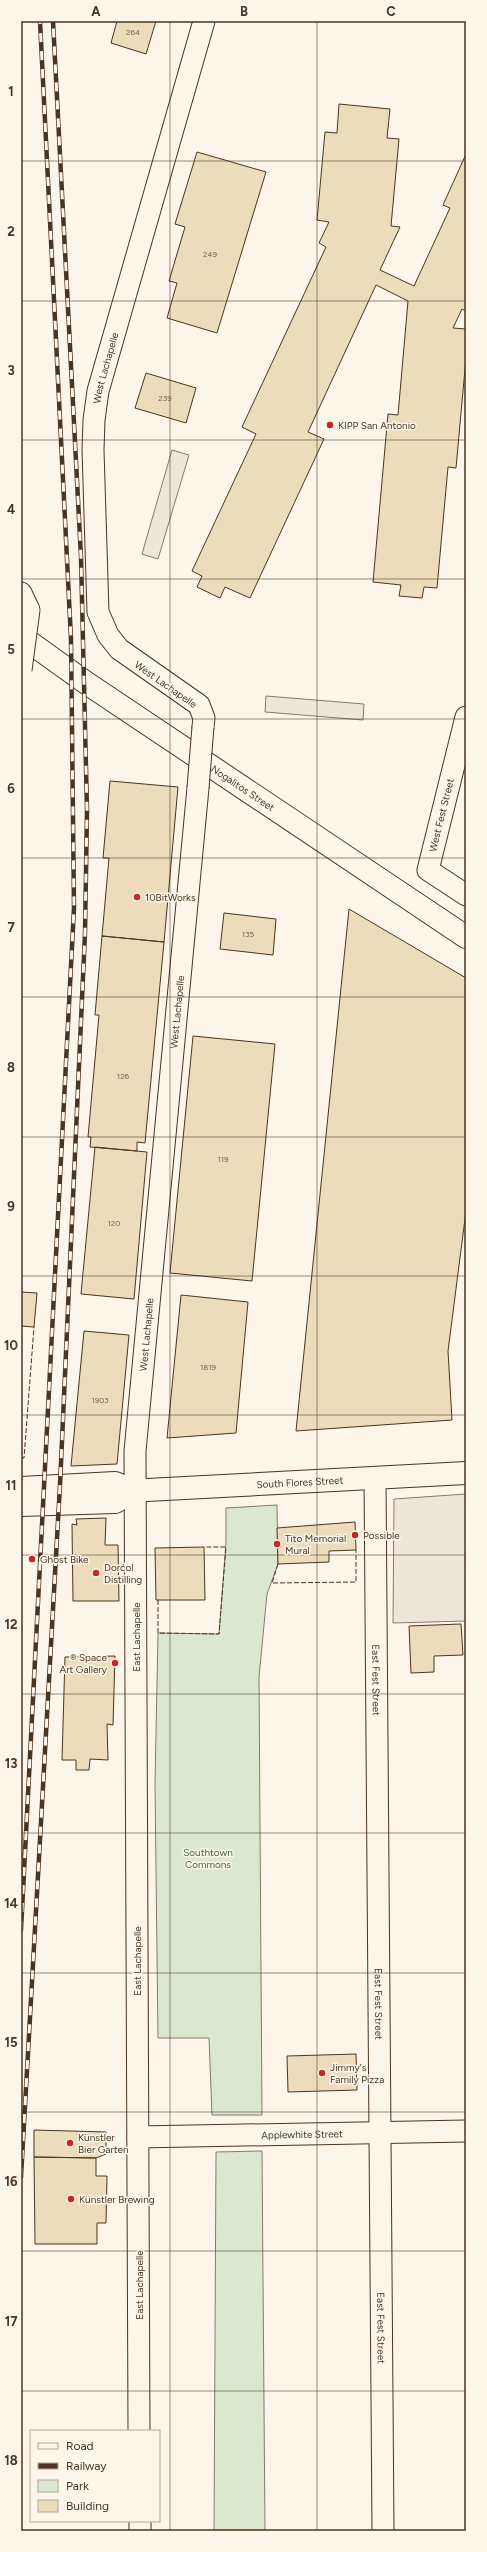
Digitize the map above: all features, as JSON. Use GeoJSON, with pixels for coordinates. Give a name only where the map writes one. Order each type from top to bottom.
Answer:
{"type":"FeatureCollection","features":[{"type":"Feature","properties":{"kind":"main road","name":"Nogalitos Street"},"geometry":{"type":"LineString","coordinates":[[21,636],[85,682],[466,938]]}},
{"type":"Feature","properties":{"kind":"main road","name":"South Flores Street"},"geometry":{"type":"LineString","coordinates":[[21,1488],[115,1483],[135,1491],[466,1473]]}},
{"type":"Feature","properties":{"kind":"main road","name":"South Flores Street"},"geometry":{"type":"LineString","coordinates":[[21,1505],[115,1502],[135,1491]]}},
{"type":"Feature","properties":{"kind":"street","name":"West Lachapelle"},"geometry":{"type":"LineString","coordinates":[[135,1491],[136,1443],[204,718],[199,706],[118,649],[108,635],[98,612],[93,450],[94,420],[98,391],[204,21]]}},
{"type":"Feature","properties":{"kind":"street"},"geometry":{"type":"LineString","coordinates":[[21,671],[25,601]]}},
{"type":"Feature","properties":{"kind":"street","name":"West Fest Street"},"geometry":{"type":"LineString","coordinates":[[466,716],[428,870],[466,895]]}},
{"type":"Feature","properties":{"kind":"street","name":"East Fest Street"},"geometry":{"type":"LineString","coordinates":[[374,1478],[383,2531]]}},
{"type":"Feature","properties":{"kind":"street","name":"East Lachapelle"},"geometry":{"type":"LineString","coordinates":[[135,1491],[140,2430]]}},
{"type":"Feature","properties":{"kind":"street","name":"Applewhite Street"},"geometry":{"type":"LineString","coordinates":[[138,2137],[466,2131]]}},
{"type":"Feature","properties":{"kind":"green space","name":"Southtown Commons"},"geometry":{"type":"Polygon","coordinates":[[[277,1505],[278,1564],[267,1594],[259,1677],[262,2115],[212,2115],[209,2038],[158,2038],[155,1784],[158,1633],[219,1634],[226,1542],[226,1508],[277,1505]]]}},
{"type":"Feature","properties":{"kind":"green space"},"geometry":{"type":"Polygon","coordinates":[[[262,2151],[265,2531],[214,2531],[216,2152],[262,2151]]]}},
{"type":"Feature","properties":{"kind":"shaded area"},"geometry":{"type":"Polygon","coordinates":[[[172,450],[189,455],[158,559],[142,554],[172,450]]]}},
{"type":"Feature","properties":{"kind":"shaded area"},"geometry":{"type":"Polygon","coordinates":[[[266,696],[364,704],[363,720],[265,712],[266,696]]]}},
{"type":"Feature","properties":{"kind":"shaded area"},"geometry":{"type":"Polygon","coordinates":[[[466,1494],[466,1621],[393,1623],[394,1499],[466,1494]]]}},
{"type":"Feature","properties":{"kind":"building"},"geometry":{"type":"Polygon","coordinates":[[[117,21],[156,21],[146,54],[111,43],[117,21]]]}},
{"type":"Feature","properties":{"kind":"building"},"geometry":{"type":"Polygon","coordinates":[[[339,104],[390,109],[387,138],[399,139],[391,226],[400,227],[380,270],[414,286],[450,208],[443,205],[466,154],[466,311],[462,309],[453,328],[466,329],[466,358],[456,468],[448,467],[437,588],[424,587],[422,598],[399,596],[401,585],[373,582],[388,414],[398,415],[408,301],[376,285],[308,432],[324,439],[250,598],[225,587],[220,598],[197,587],[202,576],[192,571],[256,434],[242,427],[326,247],[319,243],[329,222],[317,220],[325,132],[337,133],[339,104]]]}},
{"type":"Feature","properties":{"kind":"building"},"geometry":{"type":"Polygon","coordinates":[[[197,152],[266,172],[217,333],[167,318],[177,283],[169,281],[185,227],[175,224],[197,152]]]}},
{"type":"Feature","properties":{"kind":"building"},"geometry":{"type":"Polygon","coordinates":[[[146,373],[196,388],[186,423],[135,408],[146,373]]]}},
{"type":"Feature","properties":{"kind":"building","name":"10BitWorks"},"geometry":{"type":"Polygon","coordinates":[[[110,781],[178,787],[164,942],[102,936],[109,858],[103,858],[110,781]]]}},
{"type":"Feature","properties":{"kind":"building"},"geometry":{"type":"Polygon","coordinates":[[[349,909],[466,978],[466,1211],[448,1351],[452,1420],[296,1431],[349,909]]]}},
{"type":"Feature","properties":{"kind":"building"},"geometry":{"type":"Polygon","coordinates":[[[224,913],[276,919],[273,955],[220,949],[224,913]]]}},
{"type":"Feature","properties":{"kind":"building"},"geometry":{"type":"Polygon","coordinates":[[[102,936],[164,942],[145,1143],[137,1142],[137,1151],[90,1147],[91,1137],[88,1137],[99,1015],[95,1015],[102,936]]]}},
{"type":"Feature","properties":{"kind":"building"},"geometry":{"type":"Polygon","coordinates":[[[193,1036],[275,1044],[252,1281],[170,1273],[193,1036]]]}},
{"type":"Feature","properties":{"kind":"building"},"geometry":{"type":"Polygon","coordinates":[[[95,1147],[147,1152],[134,1299],[81,1294],[95,1147]]]}},
{"type":"Feature","properties":{"kind":"building"},"geometry":{"type":"Polygon","coordinates":[[[21,1292],[37,1293],[34,1327],[21,1326],[21,1292]]]}},
{"type":"Feature","properties":{"kind":"building"},"geometry":{"type":"Polygon","coordinates":[[[181,1295],[248,1302],[236,1433],[167,1438],[181,1295]]]}},
{"type":"Feature","properties":{"kind":"building"},"geometry":{"type":"Polygon","coordinates":[[[84,1331],[129,1335],[117,1464],[71,1466],[84,1331]]]}},
{"type":"Feature","properties":{"kind":"building","name":"Dorćol Distilling"},"geometry":{"type":"Polygon","coordinates":[[[106,1518],[105,1545],[118,1545],[119,1601],[73,1601],[72,1524],[77,1525],[76,1519],[106,1518]]]}},
{"type":"Feature","properties":{"kind":"building"},"geometry":{"type":"Polygon","coordinates":[[[355,1522],[356,1550],[329,1551],[329,1562],[278,1564],[277,1528],[355,1522]]]}},
{"type":"Feature","properties":{"kind":"building"},"geometry":{"type":"Polygon","coordinates":[[[204,1547],[205,1600],[156,1600],[155,1548],[204,1547]]]}},
{"type":"Feature","properties":{"kind":"building"},"geometry":{"type":"Polygon","coordinates":[[[461,1624],[463,1655],[434,1656],[434,1672],[411,1673],[409,1626],[461,1624]]]}},
{"type":"Feature","properties":{"kind":"building"},"geometry":{"type":"Polygon","coordinates":[[[115,1656],[113,1725],[107,1724],[108,1760],[90,1759],[89,1770],[76,1770],[76,1760],[62,1760],[65,1657],[115,1656]]]}},
{"type":"Feature","properties":{"kind":"building","name":"Jimmy's Family Pizza"},"geometry":{"type":"Polygon","coordinates":[[[356,2054],[357,2090],[288,2092],[287,2056],[356,2054]]]}},
{"type":"Feature","properties":{"kind":"building","name":"Künstler Bier Garten"},"geometry":{"type":"Polygon","coordinates":[[[34,2130],[106,2132],[106,2154],[96,2158],[34,2157],[34,2130]]]}},
{"type":"Feature","properties":{"kind":"building","name":"Künstler Brewing"},"geometry":{"type":"Polygon","coordinates":[[[34,2157],[96,2158],[96,2176],[107,2176],[106,2223],[97,2223],[97,2244],[35,2244],[34,2157]]]}},
{"type":"Feature","properties":{"kind":"railway"},"geometry":{"type":"LineString","coordinates":[[21,1930],[74,908],[71,639],[40,21]]}},
{"type":"Feature","properties":{"kind":"railway"},"geometry":{"type":"LineString","coordinates":[[21,2177],[60,1485],[85,933],[87,810],[81,557],[53,21]]}},
{"type":"Feature","properties":{"kind":"fence"},"geometry":{"type":"LineString","coordinates":[[21,1458],[24,1458],[34,1327]]}},
{"type":"Feature","properties":{"kind":"fence"},"geometry":{"type":"LineString","coordinates":[[158,1600],[158,1633],[219,1634],[226,1547],[204,1547]]}},
{"type":"Feature","properties":{"kind":"fence"},"geometry":{"type":"LineString","coordinates":[[278,1564],[272,1583],[356,1582],[356,1550]]}},
{"type":"Feature","properties":{"kind":"place","name":"KIPP San Antonio"},"geometry":{"type":"Point","coordinates":[330,425]}},
{"type":"Feature","properties":{"kind":"place","name":"10BitWorks"},"geometry":{"type":"Point","coordinates":[137,897]}},
{"type":"Feature","properties":{"kind":"place","name":"Possible"},"geometry":{"type":"Point","coordinates":[355,1535]}},
{"type":"Feature","properties":{"kind":"place","name":"Tito Memorial Mural"},"geometry":{"type":"Point","coordinates":[277,1544]}},
{"type":"Feature","properties":{"kind":"place","name":"Ghost Bike"},"geometry":{"type":"Point","coordinates":[32,1559]}},
{"type":"Feature","properties":{"kind":"place","name":"Dorćol Distilling"},"geometry":{"type":"Point","coordinates":[96,1573]}},
{"type":"Feature","properties":{"kind":"place","name":"® Space Art Gallery"},"geometry":{"type":"Point","coordinates":[115,1663]}},
{"type":"Feature","properties":{"kind":"place","name":"Jimmy's Family Pizza"},"geometry":{"type":"Point","coordinates":[322,2073]}},
{"type":"Feature","properties":{"kind":"place","name":"Künstler Bier Garten"},"geometry":{"type":"Point","coordinates":[70,2143]}},
{"type":"Feature","properties":{"kind":"place","name":"Künstler Brewing"},"geometry":{"type":"Point","coordinates":[71,2199]}}]}
